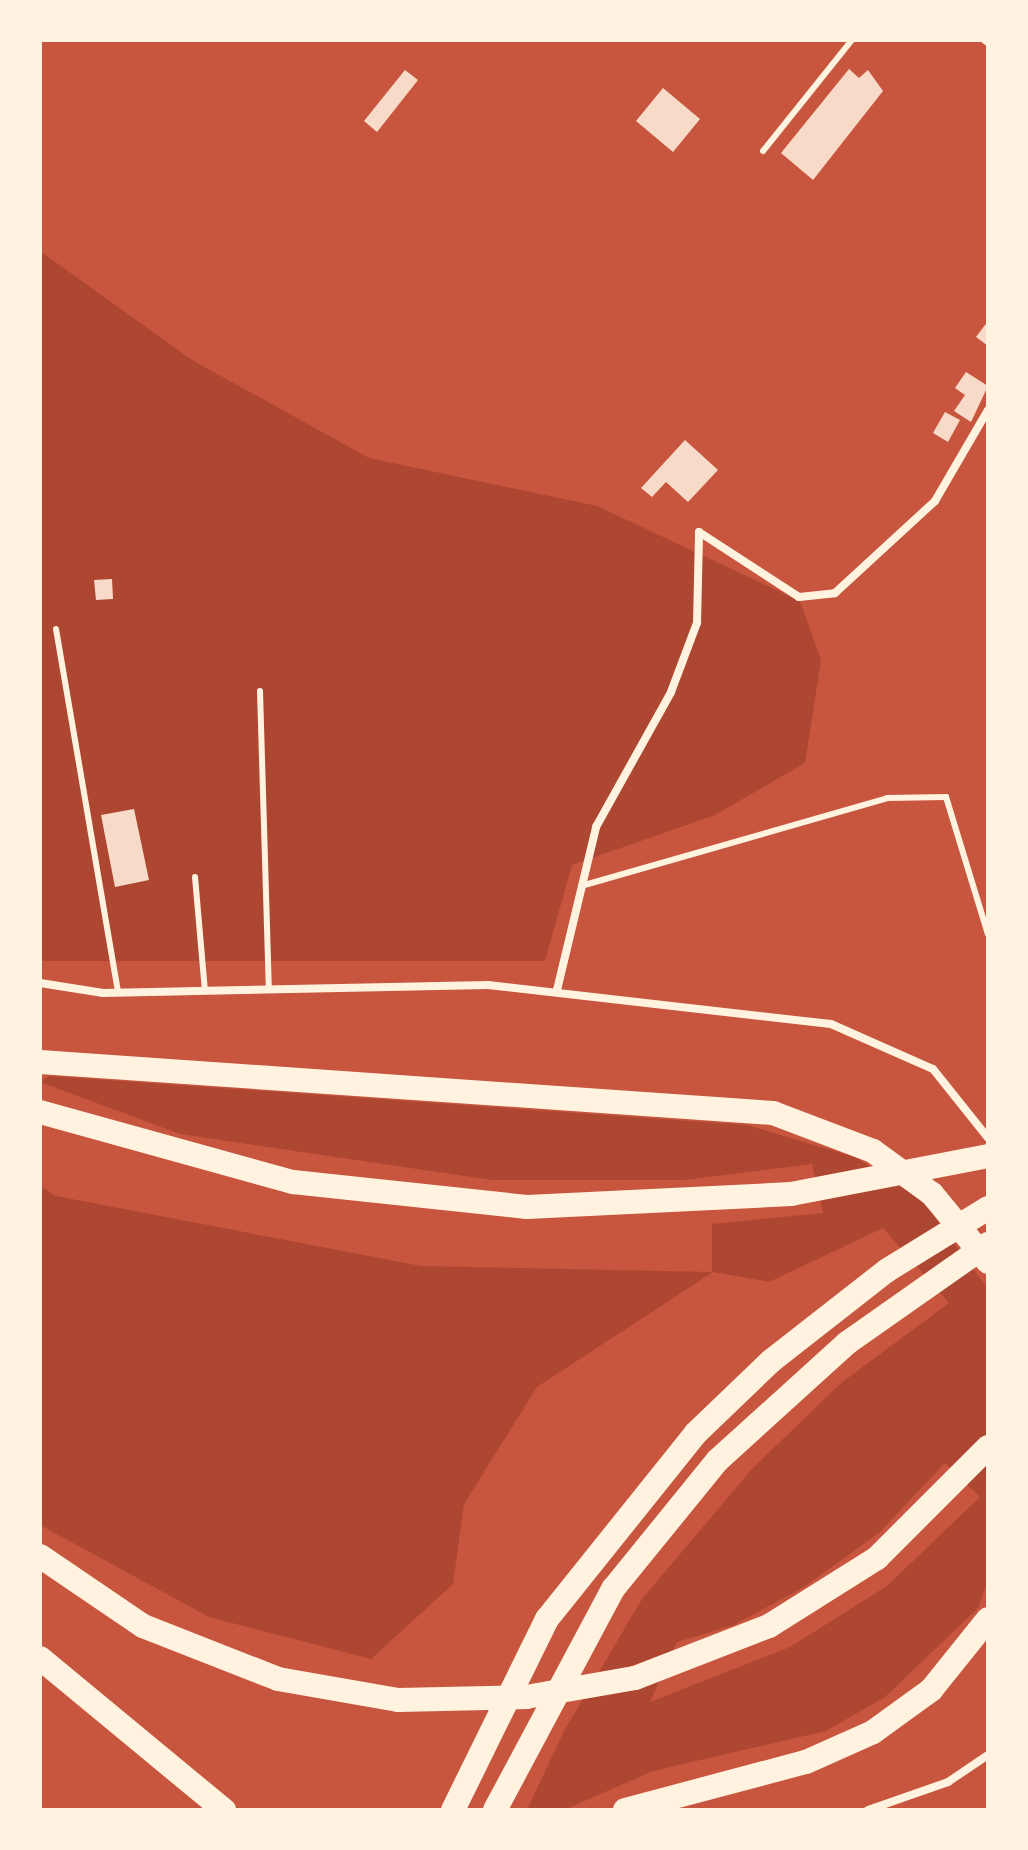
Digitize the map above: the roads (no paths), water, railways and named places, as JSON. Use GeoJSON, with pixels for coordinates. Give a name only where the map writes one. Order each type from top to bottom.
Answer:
{"type":"FeatureCollection","features":[{"type":"Feature","properties":{"kind":"highway"},"geometry":{"type":"LineString","coordinates":[[40,1062],[773,1113],[873,1151],[932,1194],[988,1262]]}},
{"type":"Feature","properties":{"kind":"highway"},"geometry":{"type":"LineString","coordinates":[[40,1112],[140,1144],[368,1194],[527,1207],[648,1207],[820,1190],[988,1156]]}},
{"type":"Feature","properties":{"kind":"highway"},"geometry":{"type":"LineString","coordinates":[[453,1810],[547,1619],[589,1560],[696,1433],[771,1361],[916,1248],[988,1208]]}},
{"type":"Feature","properties":{"kind":"highway"},"geometry":{"type":"LineString","coordinates":[[495,1810],[613,1589],[718,1460],[847,1343],[938,1276],[988,1244]]}},
{"type":"Feature","properties":{"kind":"highway"},"geometry":{"type":"LineString","coordinates":[[40,1556],[121,1613],[210,1657],[278,1679],[398,1700],[526,1697],[648,1674],[769,1626],[847,1580],[963,1476],[988,1447]]}},
{"type":"Feature","properties":{"kind":"highway"},"geometry":{"type":"LineString","coordinates":[[625,1810],[806,1762],[873,1732],[931,1690],[988,1619]]}},
{"type":"Feature","properties":{"kind":"highway"},"geometry":{"type":"LineString","coordinates":[[40,1658],[224,1810]]}},
{"type":"Feature","properties":{"kind":"street"},"geometry":{"type":"LineString","coordinates":[[557,990],[578,887],[596,827],[671,692],[697,623],[699,532],[799,597],[835,593],[935,501],[988,410]]}},
{"type":"Feature","properties":{"kind":"street"},"geometry":{"type":"LineString","coordinates":[[40,983],[118,993],[557,990],[831,1024],[933,1069],[988,1138]]}},
{"type":"Feature","properties":{"kind":"street"},"geometry":{"type":"LineString","coordinates":[[868,1810],[948,1782],[988,1755]]}},
{"type":"Feature","properties":{"kind":"lane"},"geometry":{"type":"LineString","coordinates":[[763,151],[852,40]]}},
{"type":"Feature","properties":{"kind":"lane"},"geometry":{"type":"LineString","coordinates":[[56,629],[118,993]]}},
{"type":"Feature","properties":{"kind":"lane"},"geometry":{"type":"LineString","coordinates":[[260,691],[269,990]]}},
{"type":"Feature","properties":{"kind":"lane"},"geometry":{"type":"LineString","coordinates":[[578,887],[887,798],[946,797],[988,934]]}},
{"type":"Feature","properties":{"kind":"lane"},"geometry":{"type":"LineString","coordinates":[[195,877],[205,991]]}}]}
